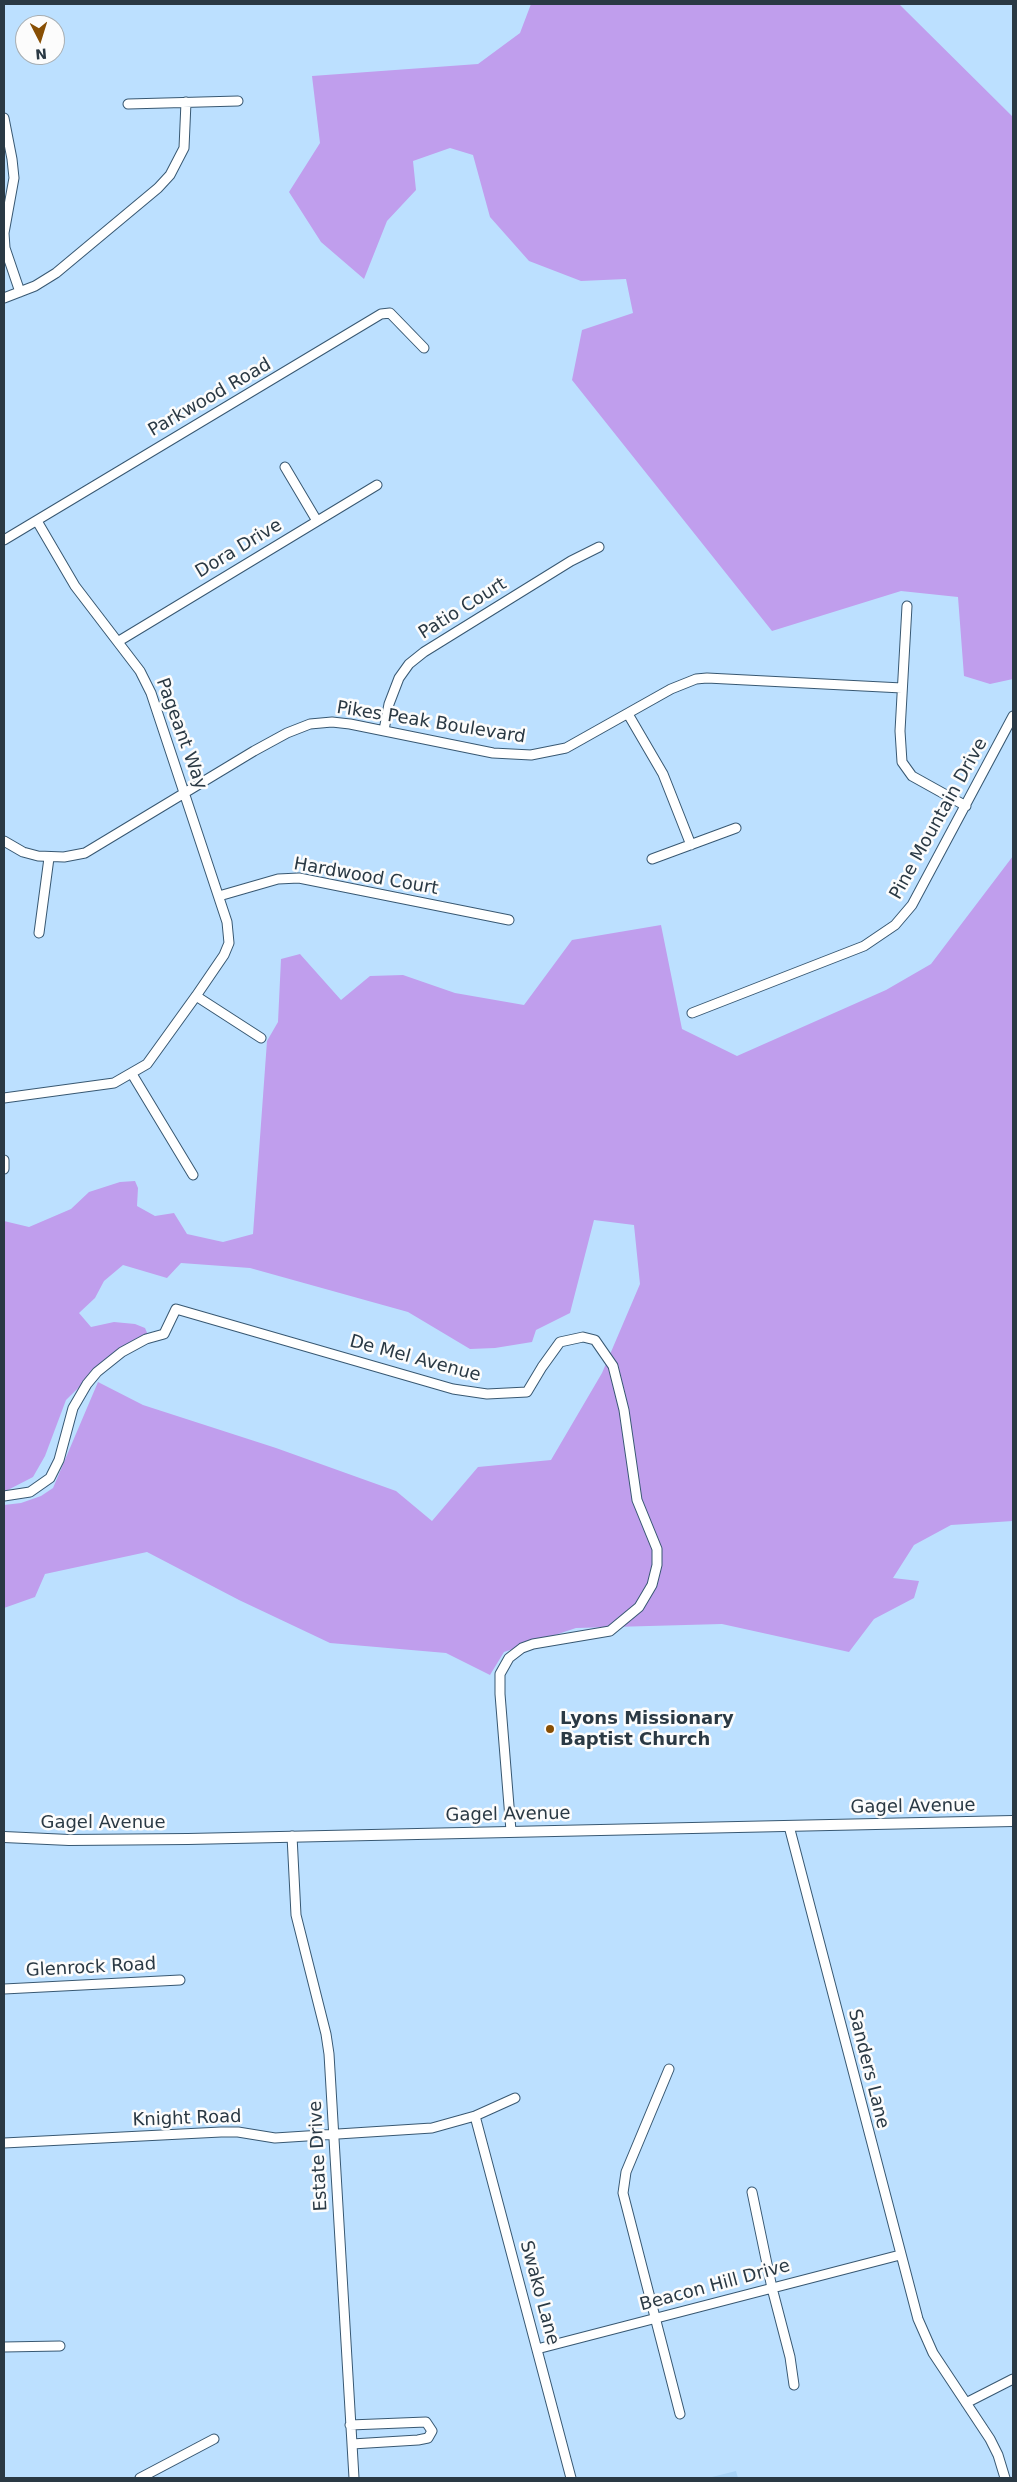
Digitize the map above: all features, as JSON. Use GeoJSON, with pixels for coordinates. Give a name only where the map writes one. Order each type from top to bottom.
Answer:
{"type":"FeatureCollection","features":[{"type":"Feature","properties":{"kind":"street"},"geometry":{"type":"LineString","coordinates":[[128,104],[238,101]]}},
{"type":"Feature","properties":{"kind":"street"},"geometry":{"type":"LineString","coordinates":[[4,298],[20,292],[56,273],[170,176],[184,148],[186,102]]}},
{"type":"Feature","properties":{"kind":"street"},"geometry":{"type":"LineString","coordinates":[[4,118],[14,178],[4,233],[4,248],[20,292]]}},
{"type":"Feature","properties":{"kind":"street","name":"Parkwood Road"},"geometry":{"type":"LineString","coordinates":[[4,540],[381,314],[390,313],[424,348]]}},
{"type":"Feature","properties":{"kind":"street"},"geometry":{"type":"LineString","coordinates":[[285,467],[317,521]]}},
{"type":"Feature","properties":{"kind":"street","name":"Dora Drive"},"geometry":{"type":"LineString","coordinates":[[118,642],[377,485]]}},
{"type":"Feature","properties":{"kind":"street","name":"Pageant Way"},"geometry":{"type":"LineString","coordinates":[[4,1098],[106,1085],[122,1080],[132,1074],[146,1064],[155,1054],[224,955],[229,943],[229,932],[219,896],[151,693],[140,671],[75,586],[37,521]]}},
{"type":"Feature","properties":{"kind":"street","name":"Patio Court"},"geometry":{"type":"LineString","coordinates":[[384,730],[389,704],[399,678],[409,664],[424,652],[571,561],[599,547]]}},
{"type":"Feature","properties":{"kind":"street"},"geometry":{"type":"LineString","coordinates":[[908,606],[902,688],[900,754],[902,762],[912,776],[966,806]]}},
{"type":"Feature","properties":{"kind":"street","name":"Pikes Peak Boulevard"},"geometry":{"type":"LineString","coordinates":[[4,841],[23,852],[49,858],[85,853],[254,751],[287,733],[310,724],[332,722],[384,730],[493,753],[531,755],[566,748],[678,686],[707,678],[902,688]]}},
{"type":"Feature","properties":{"kind":"street"},"geometry":{"type":"LineString","coordinates":[[628,714],[663,774],[691,845]]}},
{"type":"Feature","properties":{"kind":"street","name":"Pine Mountain Drive"},"geometry":{"type":"LineString","coordinates":[[692,1013],[853,951],[886,934],[912,905],[1013,716]]}},
{"type":"Feature","properties":{"kind":"street"},"geometry":{"type":"LineString","coordinates":[[652,859],[736,828]]}},
{"type":"Feature","properties":{"kind":"street"},"geometry":{"type":"LineString","coordinates":[[39,933],[49,858]]}},
{"type":"Feature","properties":{"kind":"street","name":"Hardwood Court"},"geometry":{"type":"LineString","coordinates":[[219,896],[278,879],[299,878],[509,920]]}},
{"type":"Feature","properties":{"kind":"street"},"geometry":{"type":"LineString","coordinates":[[196,996],[261,1038]]}},
{"type":"Feature","properties":{"kind":"street"},"geometry":{"type":"LineString","coordinates":[[132,1074],[193,1175]]}},
{"type":"Feature","properties":{"kind":"street"},"geometry":{"type":"LineString","coordinates":[[4,1160],[4,1169]]}},
{"type":"Feature","properties":{"kind":"street","name":"De Mel Avenue"},"geometry":{"type":"LineString","coordinates":[[4,1496],[30,1492],[50,1478],[58,1460],[73,1408],[87,1384],[97,1372],[122,1352],[146,1339],[164,1334],[176,1309],[453,1389],[487,1394],[527,1392],[560,1342],[583,1338],[595,1340],[613,1366],[624,1410],[637,1500],[657,1549],[657,1565],[652,1585],[639,1607],[610,1631],[527,1646],[509,1658],[500,1674],[510,1831]]}},
{"type":"Feature","properties":{"kind":"street","name":"Gagel Avenue"},"geometry":{"type":"LineString","coordinates":[[4,1837],[69,1840],[1013,1821]]}},
{"type":"Feature","properties":{"kind":"street","name":"Sanders Lane"},"geometry":{"type":"LineString","coordinates":[[789,1826],[918,2319],[933,2354],[994,2447],[1005,2478]]}},
{"type":"Feature","properties":{"kind":"street","name":"Estate Drive"},"geometry":{"type":"LineString","coordinates":[[292,1836],[296,1915],[326,2034],[334,2134],[354,2478]]}},
{"type":"Feature","properties":{"kind":"street","name":"Glenrock Road"},"geometry":{"type":"LineString","coordinates":[[4,1988],[180,1980]]}},
{"type":"Feature","properties":{"kind":"street"},"geometry":{"type":"LineString","coordinates":[[669,2068],[626,2172],[623,2186],[625,2202],[680,2414]]}},
{"type":"Feature","properties":{"kind":"street","name":"Knight Road"},"geometry":{"type":"LineString","coordinates":[[4,2143],[230,2132],[275,2138],[432,2128],[475,2116],[514,2098]]}},
{"type":"Feature","properties":{"kind":"street","name":"Swako Lane"},"geometry":{"type":"LineString","coordinates":[[475,2116],[571,2478]]}},
{"type":"Feature","properties":{"kind":"street"},"geometry":{"type":"LineString","coordinates":[[752,2192],[772,2288],[790,2357],[794,2385]]}},
{"type":"Feature","properties":{"kind":"street","name":"Beacon Hill Drive"},"geometry":{"type":"LineString","coordinates":[[537,2349],[900,2255]]}},
{"type":"Feature","properties":{"kind":"street"},"geometry":{"type":"LineString","coordinates":[[4,2347],[60,2346]]}},
{"type":"Feature","properties":{"kind":"street"},"geometry":{"type":"LineString","coordinates":[[966,2403],[1013,2379]]}},
{"type":"Feature","properties":{"kind":"street"},"geometry":{"type":"LineString","coordinates":[[350,2425],[426,2422],[432,2431],[428,2438],[418,2440],[352,2444]]}},
{"type":"Feature","properties":{"kind":"street"},"geometry":{"type":"LineString","coordinates":[[140,2478],[214,2438]]}},
{"type":"Feature","properties":{"kind":"shaded area"},"geometry":{"type":"Polygon","coordinates":[[[531,4],[899,4],[1013,117],[1013,679],[990,684],[964,676],[958,597],[901,591],[772,631],[572,380],[582,330],[633,313],[626,279],[581,281],[529,261],[490,217],[473,155],[450,148],[413,161],[416,190],[387,221],[364,279],[321,242],[289,192],[320,143],[312,76],[478,64],[520,33],[531,4]]]}},
{"type":"Feature","properties":{"kind":"shaded area"},"geometry":{"type":"Polygon","coordinates":[[[1013,856],[1013,1521],[951,1525],[914,1545],[893,1578],[919,1581],[914,1598],[874,1619],[849,1652],[722,1624],[576,1628],[504,1652],[490,1675],[446,1653],[330,1643],[239,1600],[147,1552],[45,1574],[35,1597],[4,1608],[4,1505],[21,1503],[41,1496],[53,1488],[98,1382],[143,1405],[276,1448],[396,1491],[432,1521],[478,1467],[551,1460],[602,1373],[640,1284],[634,1225],[594,1220],[570,1313],[536,1330],[532,1342],[495,1348],[470,1349],[408,1312],[250,1268],[181,1263],[167,1278],[123,1265],[104,1281],[95,1298],[79,1313],[91,1327],[114,1322],[135,1324],[145,1328],[148,1335],[116,1351],[66,1400],[45,1456],[33,1477],[4,1492],[4,1221],[29,1227],[71,1209],[89,1192],[120,1182],[135,1181],[138,1188],[137,1206],[155,1216],[174,1213],[187,1234],[223,1242],[253,1234],[267,1041],[278,1022],[281,959],[300,954],[341,1000],[370,976],[403,975],[455,993],[524,1005],[572,940],[661,925],[682,1029],[737,1056],[886,990],[931,964],[1013,856]]]}},
{"type":"Feature","properties":{"kind":"shaded area"},"geometry":{"type":"Polygon","coordinates":[[[736,2471],[738,2478],[708,2478],[736,2471]]]}},
{"type":"Feature","properties":{"kind":"place","name":"Lyons Missionary Baptist Church"},"geometry":{"type":"Point","coordinates":[550,1729]}}]}
